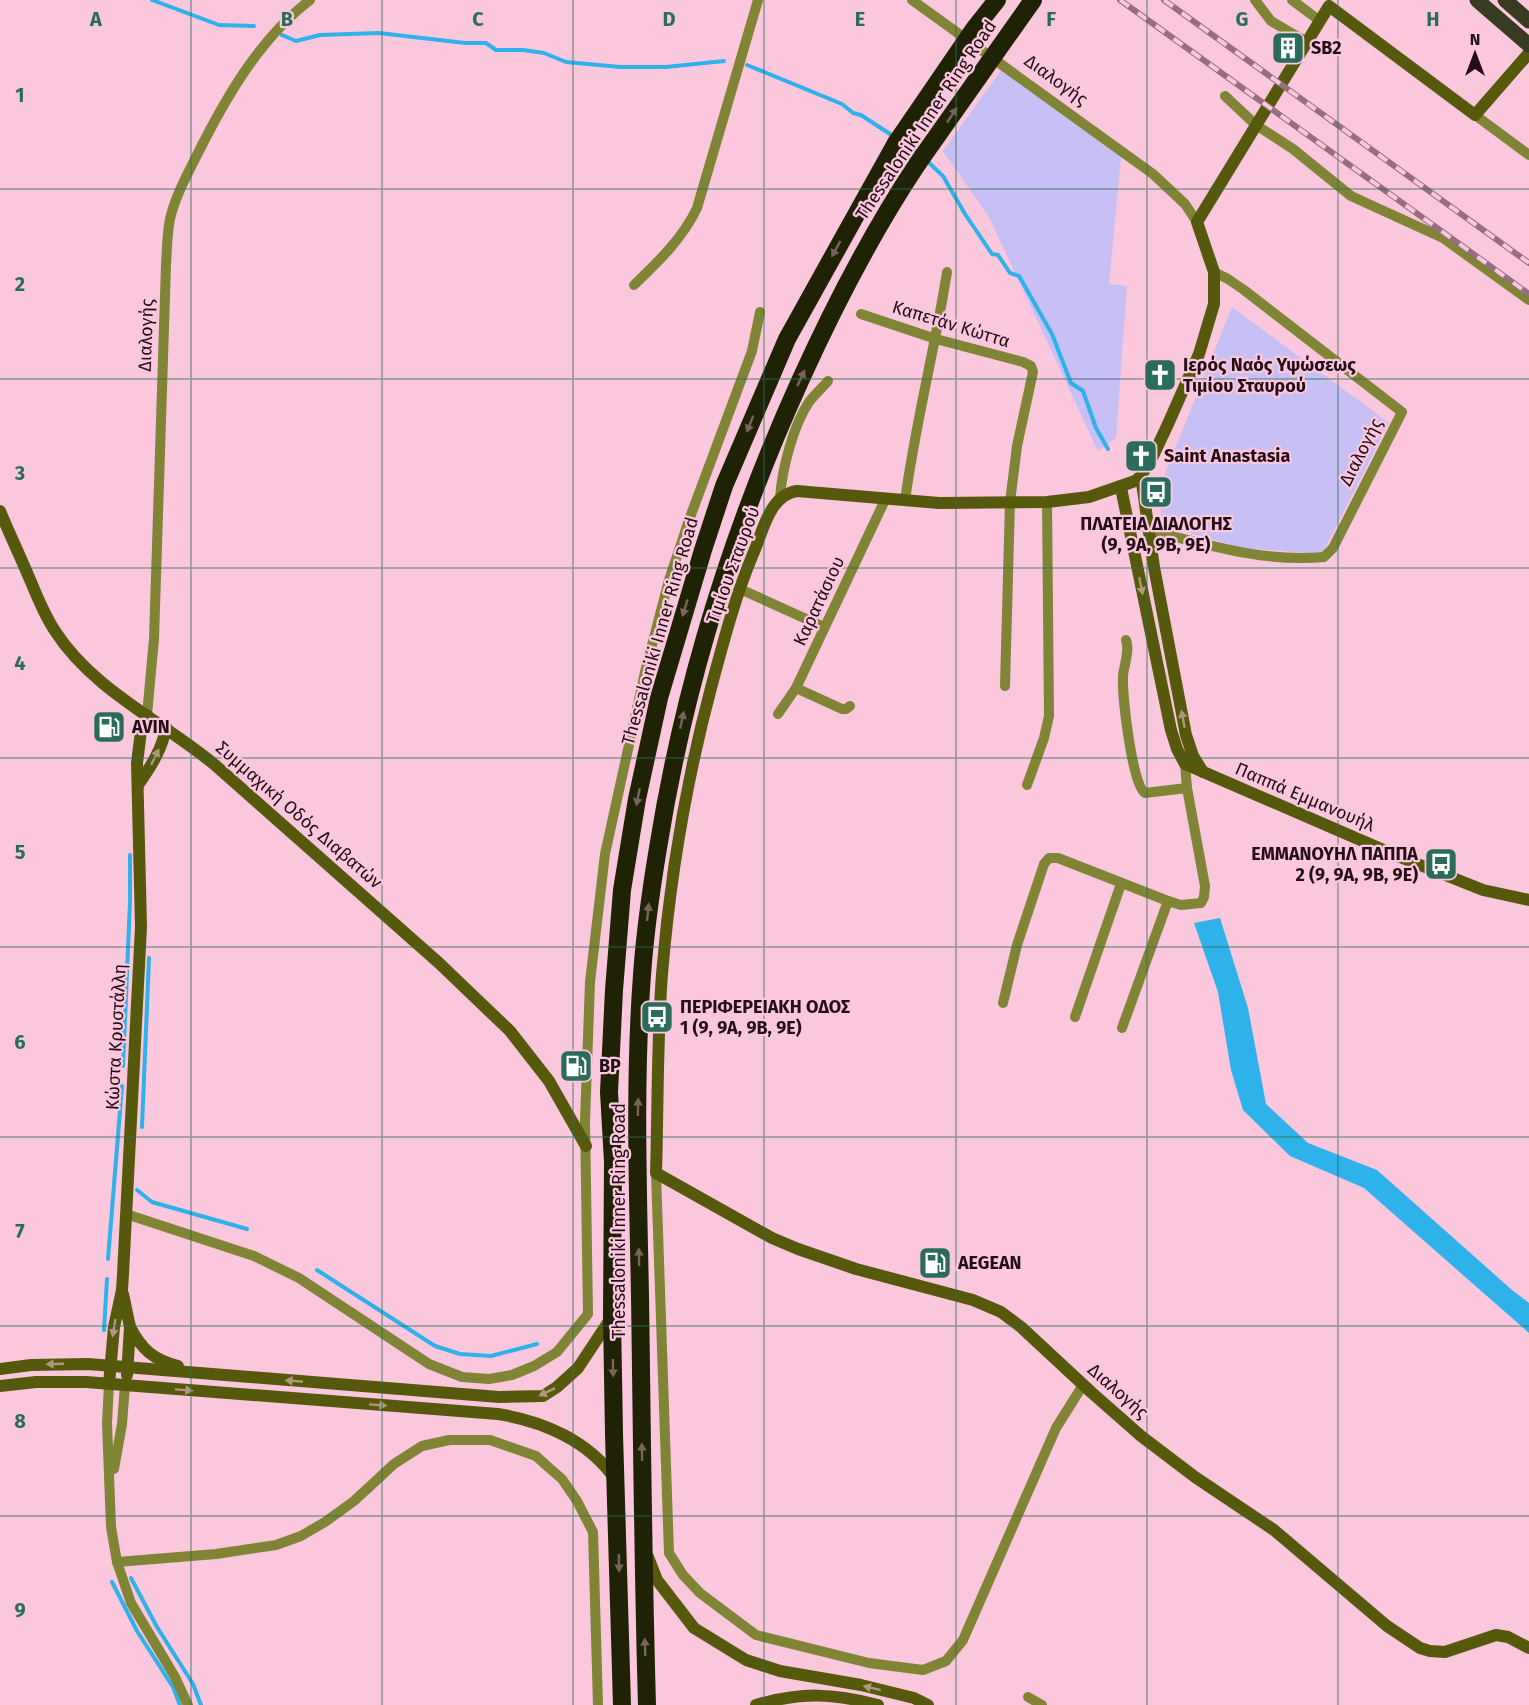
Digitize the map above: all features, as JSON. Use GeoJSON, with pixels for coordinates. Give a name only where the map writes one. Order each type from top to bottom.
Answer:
{"type":"FeatureCollection","features":[{"type":"Feature","properties":{"kind":"highway","name":"Thessaloniki Inner Ring Road"},"geometry":{"type":"LineString","coordinates":[[622,1705],[612,1317],[613,1162],[609,1092],[622,890],[637,799],[659,698],[724,486],[787,339],[896,143],[974,29],[997,0]]}},
{"type":"Feature","properties":{"kind":"highway","name":"Thessaloniki Inner Ring Road"},"geometry":{"type":"LineString","coordinates":[[648,1705],[643,1546],[638,1130],[642,976],[650,898],[664,811],[685,709],[720,582],[773,441],[829,317],[897,195],[1033,0]]}},
{"type":"Feature","properties":{"kind":"main road"},"geometry":{"type":"LineString","coordinates":[[1477,0],[1529,45]]}},
{"type":"Feature","properties":{"kind":"main road"},"geometry":{"type":"LineString","coordinates":[[1505,0],[1529,21]]}},
{"type":"Feature","properties":{"kind":"street","name":"Διαλογής"},"geometry":{"type":"LineString","coordinates":[[147,715],[153,639],[166,265],[171,218],[191,168],[229,96],[280,27],[310,0]]}},
{"type":"Feature","properties":{"kind":"street"},"geometry":{"type":"LineString","coordinates":[[634,285],[677,240],[697,208],[758,0]]}},
{"type":"Feature","properties":{"kind":"street","name":"Διαλογής"},"geometry":{"type":"LineString","coordinates":[[912,0],[1153,174],[1185,204],[1197,222]]}},
{"type":"Feature","properties":{"kind":"street"},"geometry":{"type":"LineString","coordinates":[[1255,0],[1271,21],[1307,42]]}},
{"type":"Feature","properties":{"kind":"street"},"geometry":{"type":"LineString","coordinates":[[1292,0],[1320,21]]}},
{"type":"Feature","properties":{"kind":"street"},"geometry":{"type":"LineString","coordinates":[[1204,773],[1193,756],[1186,735],[1154,567],[1142,476],[1199,354],[1214,304],[1214,272],[1197,222],[1330,3],[1529,155]]}},
{"type":"Feature","properties":{"kind":"street"},"geometry":{"type":"LineString","coordinates":[[1474,115],[1529,53]]}},
{"type":"Feature","properties":{"kind":"street"},"geometry":{"type":"LineString","coordinates":[[1225,96],[1256,125],[1293,149],[1351,196],[1443,238],[1529,300]]}},
{"type":"Feature","properties":{"kind":"street"},"geometry":{"type":"LineString","coordinates":[[905,501],[915,435],[936,339],[947,272]]}},
{"type":"Feature","properties":{"kind":"street","name":"Διαλογής"},"geometry":{"type":"LineString","coordinates":[[1148,530],[1260,555],[1324,557],[1333,548],[1402,412],[1244,290],[1214,272]]}},
{"type":"Feature","properties":{"kind":"street"},"geometry":{"type":"LineString","coordinates":[[126,1214],[254,1256],[299,1278],[429,1364],[462,1377],[489,1379],[512,1375],[534,1366],[558,1352],[588,1314],[585,1121],[590,982],[605,854],[645,672],[669,580],[752,351],[760,312]]}},
{"type":"Feature","properties":{"kind":"street","name":"Καπετάν Κώττα"},"geometry":{"type":"LineString","coordinates":[[861,314],[936,339],[1031,366],[1033,372],[1017,446],[1010,502]]}},
{"type":"Feature","properties":{"kind":"street"},"geometry":{"type":"LineString","coordinates":[[780,498],[783,468],[802,416],[810,401],[828,381]]}},
{"type":"Feature","properties":{"kind":"street","name":"Τιμίου Σταυρού"},"geometry":{"type":"LineString","coordinates":[[656,1173],[662,975],[676,851],[693,757],[721,649],[740,589],[775,503],[789,492],[797,491],[939,503],[1047,502],[1089,497],[1121,488],[1142,476]]}},
{"type":"Feature","properties":{"kind":"street"},"geometry":{"type":"LineString","coordinates":[[1003,1003],[1017,945],[1044,864],[1049,858],[1058,858],[1181,906],[1201,903],[1204,897],[1205,886],[1187,788],[1185,764],[1171,730],[1121,488]]}},
{"type":"Feature","properties":{"kind":"street","name":"Καρατάσιου"},"geometry":{"type":"LineString","coordinates":[[778,714],[796,688],[885,500]]}},
{"type":"Feature","properties":{"kind":"street"},"geometry":{"type":"LineString","coordinates":[[1005,686],[1010,502]]}},
{"type":"Feature","properties":{"kind":"street"},"geometry":{"type":"LineString","coordinates":[[1027,785],[1044,738],[1049,716],[1047,502]]}},
{"type":"Feature","properties":{"kind":"street","name":"Συμμαχική Οδός Διαβατών"},"geometry":{"type":"LineString","coordinates":[[0,511],[44,613],[55,632],[83,666],[109,688],[166,727],[215,765],[424,949],[493,1013],[541,1069],[586,1146]]}},
{"type":"Feature","properties":{"kind":"street"},"geometry":{"type":"LineString","coordinates":[[740,589],[824,627]]}},
{"type":"Feature","properties":{"kind":"street"},"geometry":{"type":"LineString","coordinates":[[1126,640],[1128,647],[1123,683],[1129,743],[1138,786],[1145,794],[1187,788]]}},
{"type":"Feature","properties":{"kind":"street"},"geometry":{"type":"LineString","coordinates":[[796,688],[842,709],[850,706]]}},
{"type":"Feature","properties":{"kind":"street","name":"Κώστα Κρυστάλλη"},"geometry":{"type":"LineString","coordinates":[[147,715],[141,731],[137,763],[141,927],[122,1290],[114,1327],[107,1423],[111,1527],[117,1562],[131,1603],[175,1677],[188,1705]]}},
{"type":"Feature","properties":{"kind":"street"},"geometry":{"type":"LineString","coordinates":[[138,785],[165,738],[166,727]]}},
{"type":"Feature","properties":{"kind":"street","name":"Παππά Εμμανουήλ"},"geometry":{"type":"LineString","coordinates":[[1185,764],[1483,890],[1529,900]]}},
{"type":"Feature","properties":{"kind":"street"},"geometry":{"type":"LineString","coordinates":[[1075,1017],[1121,884]]}},
{"type":"Feature","properties":{"kind":"street"},"geometry":{"type":"LineString","coordinates":[[1122,1028],[1168,901]]}},
{"type":"Feature","properties":{"kind":"street","name":"Διαλογής"},"geometry":{"type":"LineString","coordinates":[[656,1173],[766,1234],[798,1249],[856,1269],[973,1300],[993,1308],[1021,1327],[1142,1436],[1186,1470],[1281,1536],[1387,1626],[1415,1646],[1430,1652],[1445,1652],[1496,1635],[1508,1637],[1529,1648]]}},
{"type":"Feature","properties":{"kind":"street"},"geometry":{"type":"LineString","coordinates":[[656,1173],[669,1553],[683,1575],[700,1593],[756,1635],[869,1663],[923,1670],[946,1661],[963,1640],[1056,1428],[1083,1385]]}},
{"type":"Feature","properties":{"kind":"street","name":"Κώστα Κρυστάλλη"},"geometry":{"type":"LineString","coordinates":[[110,1490],[122,1424],[130,1328],[122,1290]]}},
{"type":"Feature","properties":{"kind":"street"},"geometry":{"type":"LineString","coordinates":[[0,1369],[64,1364],[111,1366],[499,1397],[543,1396],[578,1368],[612,1317]]}},
{"type":"Feature","properties":{"kind":"street"},"geometry":{"type":"LineString","coordinates":[[130,1328],[138,1342],[156,1359],[212,1375]]}},
{"type":"Feature","properties":{"kind":"street"},"geometry":{"type":"LineString","coordinates":[[0,1386],[36,1382],[126,1385],[516,1417],[563,1434],[580,1444],[598,1457],[617,1482]]}},
{"type":"Feature","properties":{"kind":"street"},"geometry":{"type":"LineString","coordinates":[[117,1562],[216,1554],[276,1545],[301,1536],[325,1522],[354,1502],[394,1464],[422,1446],[449,1440],[490,1440],[536,1456],[548,1466],[577,1501],[593,1532],[598,1705]]}},
{"type":"Feature","properties":{"kind":"street"},"geometry":{"type":"LineString","coordinates":[[643,1546],[657,1580],[694,1628],[746,1660],[780,1671],[872,1687],[914,1698],[928,1705]]}},
{"type":"Feature","properties":{"kind":"street"},"geometry":{"type":"LineString","coordinates":[[756,1705],[778,1698],[807,1694],[856,1699],[878,1705]]}},
{"type":"Feature","properties":{"kind":"street"},"geometry":{"type":"LineString","coordinates":[[1028,1697],[1042,1705]]}},
{"type":"Feature","properties":{"kind":"shaded area"},"geometry":{"type":"Polygon","coordinates":[[[1005,65],[1122,147],[1109,284],[1127,286],[1116,438],[1098,451],[989,217],[943,151],[1005,65]]]}},
{"type":"Feature","properties":{"kind":"shaded area"},"geometry":{"type":"Polygon","coordinates":[[[1232,307],[1389,423],[1322,554],[1243,548],[1161,525],[1160,486],[1232,307]]]}},
{"type":"Feature","properties":{"kind":"water"},"geometry":{"type":"Polygon","coordinates":[[[1220,918],[1248,1008],[1266,1104],[1308,1143],[1377,1170],[1529,1303],[1529,1333],[1364,1188],[1290,1156],[1243,1110],[1231,1070],[1218,992],[1194,923],[1220,918]]]}},
{"type":"Feature","properties":{"kind":"waterway"},"geometry":{"type":"LineString","coordinates":[[152,0],[219,25],[254,26]]}},
{"type":"Feature","properties":{"kind":"waterway"},"geometry":{"type":"LineString","coordinates":[[282,35],[296,41],[320,35],[379,33],[465,43],[486,43],[496,50],[523,50],[544,53],[566,62],[620,67],[666,67],[724,61]]}},
{"type":"Feature","properties":{"kind":"waterway"},"geometry":{"type":"LineString","coordinates":[[747,65],[842,104],[893,136]]}},
{"type":"Feature","properties":{"kind":"waterway"},"geometry":{"type":"LineString","coordinates":[[902,141],[918,153]]}},
{"type":"Feature","properties":{"kind":"waterway"},"geometry":{"type":"LineString","coordinates":[[926,160],[943,176],[992,254],[998,255],[1010,273],[1019,276],[1052,334],[1071,383],[1083,391],[1096,428],[1108,449]]}},
{"type":"Feature","properties":{"kind":"waterway"},"geometry":{"type":"LineString","coordinates":[[123,1066],[130,855]]}},
{"type":"Feature","properties":{"kind":"waterway"},"geometry":{"type":"LineString","coordinates":[[142,1127],[149,958]]}},
{"type":"Feature","properties":{"kind":"waterway"},"geometry":{"type":"LineString","coordinates":[[108,1259],[122,1086]]}},
{"type":"Feature","properties":{"kind":"waterway"},"geometry":{"type":"LineString","coordinates":[[137,1190],[152,1202],[247,1229]]}},
{"type":"Feature","properties":{"kind":"waterway"},"geometry":{"type":"LineString","coordinates":[[317,1270],[435,1346],[460,1354],[491,1356],[537,1344]]}},
{"type":"Feature","properties":{"kind":"waterway"},"geometry":{"type":"LineString","coordinates":[[104,1330],[107,1279]]}},
{"type":"Feature","properties":{"kind":"waterway"},"geometry":{"type":"LineString","coordinates":[[131,1578],[157,1627],[193,1684],[201,1705]]}},
{"type":"Feature","properties":{"kind":"waterway"},"geometry":{"type":"LineString","coordinates":[[112,1582],[137,1631],[173,1687],[180,1705]]}},
{"type":"Feature","properties":{"kind":"railway"},"geometry":{"type":"LineString","coordinates":[[1120,0],[1529,294]]}},
{"type":"Feature","properties":{"kind":"railway"},"geometry":{"type":"LineString","coordinates":[[1164,0],[1529,263]]}},
{"type":"Feature","properties":{"kind":"place","name":"SB2"},"geometry":{"type":"Point","coordinates":[1288,48]}},
{"type":"Feature","properties":{"kind":"place","name":"Ιερός Ναός Υψώσεως Τιμίου Σταυρού"},"geometry":{"type":"Point","coordinates":[1160,375]}},
{"type":"Feature","properties":{"kind":"place","name":"Saint Anastasia"},"geometry":{"type":"Point","coordinates":[1141,456]}},
{"type":"Feature","properties":{"kind":"place","name":"ΠΛΑΤΕΙΑ ΔΙΑΛΟΓΗΣ (9, 9Α, 9Β, 9Ε)"},"geometry":{"type":"Point","coordinates":[1156,492]}},
{"type":"Feature","properties":{"kind":"place","name":"AVIN"},"geometry":{"type":"Point","coordinates":[109,727]}},
{"type":"Feature","properties":{"kind":"place","name":"ΕΜΜΑΝΟΥΗΛ ΠΑΠΠΑ 2 (9, 9Α, 9Β, 9Ε)"},"geometry":{"type":"Point","coordinates":[1441,864]}},
{"type":"Feature","properties":{"kind":"place","name":"ΠΕΡΙΦΕΡΕΙΑΚΗ ΟΔΟΣ 1 (9, 9Α, 9Β, 9Ε)"},"geometry":{"type":"Point","coordinates":[657,1017]}},
{"type":"Feature","properties":{"kind":"place","name":"BP"},"geometry":{"type":"Point","coordinates":[576,1066]}},
{"type":"Feature","properties":{"kind":"place","name":"AEGEAN"},"geometry":{"type":"Point","coordinates":[935,1263]}}]}
